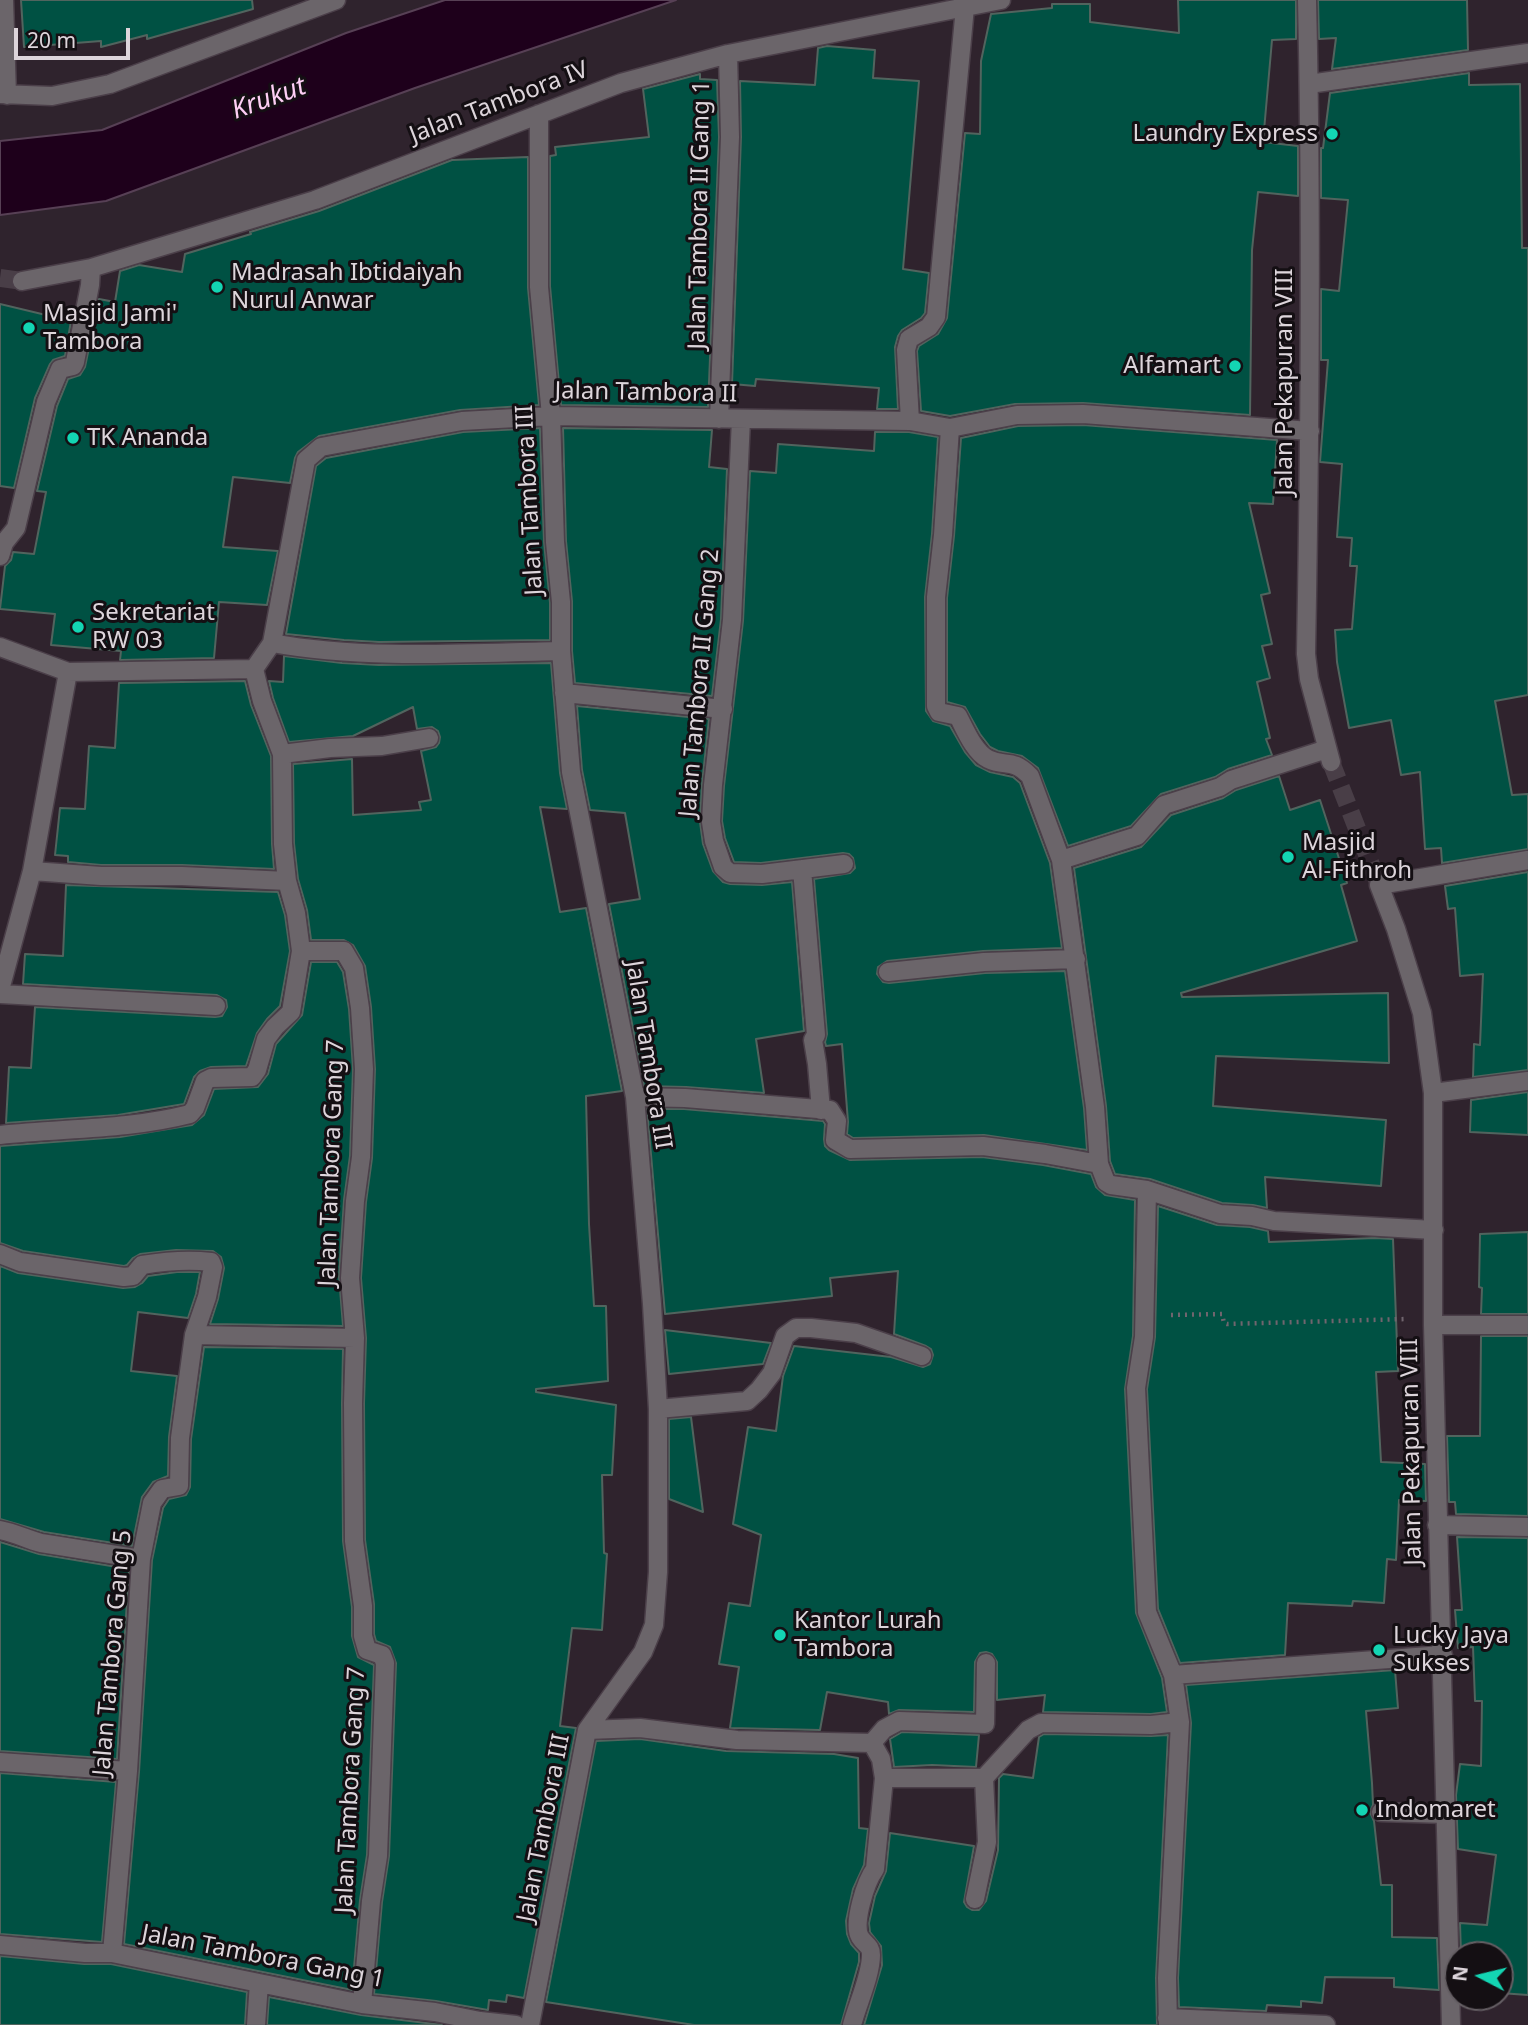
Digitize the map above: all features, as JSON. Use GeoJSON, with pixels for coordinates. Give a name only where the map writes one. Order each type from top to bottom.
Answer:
{"type":"FeatureCollection","features":[{"type":"Feature","properties":{"kind":"street"},"geometry":{"type":"LineString","coordinates":[[4,0],[3,94],[52,96],[110,84],[318,3],[336,0]]}},
{"type":"Feature","properties":{"kind":"street","name":"Jalan Tambora IV"},"geometry":{"type":"LineString","coordinates":[[22,281],[91,268],[315,200],[621,83],[727,54],[1001,0]]}},
{"type":"Feature","properties":{"kind":"street","name":"Jalan Pekapuran VIII"},"geometry":{"type":"LineString","coordinates":[[1061,860],[1137,836],[1164,805],[1220,787],[1231,780],[1329,755],[1309,679],[1306,654],[1310,431],[1307,0]]}},
{"type":"Feature","properties":{"kind":"street"},"geometry":{"type":"LineString","coordinates":[[910,421],[906,350],[909,339],[929,327],[936,317],[965,7]]}},
{"type":"Feature","properties":{"kind":"street"},"geometry":{"type":"LineString","coordinates":[[1309,84],[1528,53]]}},
{"type":"Feature","properties":{"kind":"street","name":"Jalan Tambora II Gang 1"},"geometry":{"type":"LineString","coordinates":[[719,419],[730,137],[727,54]]}},
{"type":"Feature","properties":{"kind":"street","name":"Jalan Tambora III"},"geometry":{"type":"LineString","coordinates":[[530,2025],[587,1730],[643,1652],[654,1625],[658,1572],[658,1409],[635,1097],[571,772],[565,719],[551,416],[539,287],[539,114]]}},
{"type":"Feature","properties":{"kind":"street"},"geometry":{"type":"LineString","coordinates":[[0,556],[4,543],[16,528],[46,402],[60,369],[73,366],[75,362],[91,268]]}},
{"type":"Feature","properties":{"kind":"street","name":"Jalan Tambora II"},"geometry":{"type":"LineString","coordinates":[[254,669],[272,643],[306,460],[321,447],[462,421],[551,416],[910,421],[950,428],[1017,415],[1083,414],[1310,431]]}},
{"type":"Feature","properties":{"kind":"street","name":"Jalan Tambora II Gang 2"},"geometry":{"type":"LineString","coordinates":[[741,419],[732,620],[713,785],[711,822],[714,841],[723,867],[730,873],[762,874],[845,864]]}},
{"type":"Feature","properties":{"kind":"street"},"geometry":{"type":"LineString","coordinates":[[950,428],[936,597],[936,706],[939,712],[958,716],[970,741],[987,759],[1014,764],[1030,776],[1061,860],[1095,1107],[1099,1164],[1106,1181],[1111,1185],[1147,1190],[1220,1214],[1252,1216],[1274,1221],[1434,1230]]}},
{"type":"Feature","properties":{"kind":"street"},"geometry":{"type":"LineString","coordinates":[[272,643],[392,653],[561,651]]}},
{"type":"Feature","properties":{"kind":"street"},"geometry":{"type":"LineString","coordinates":[[0,647],[68,673],[254,669],[262,701],[282,754],[287,881],[296,913],[301,951],[291,1012],[266,1039],[257,1070],[252,1077],[211,1078],[205,1081],[190,1114],[120,1127],[53,1129],[0,1135]]}},
{"type":"Feature","properties":{"kind":"street"},"geometry":{"type":"LineString","coordinates":[[68,673],[32,870],[0,992],[216,1006]]}},
{"type":"Feature","properties":{"kind":"street"},"geometry":{"type":"LineString","coordinates":[[564,693],[723,709]]}},
{"type":"Feature","properties":{"kind":"street"},"geometry":{"type":"LineString","coordinates":[[282,754],[330,748],[382,746],[429,738]]}},
{"type":"Feature","properties":{"kind":"street","name":"Jalan Pekapuran VIII"},"geometry":{"type":"LineString","coordinates":[[1451,2025],[1433,1325],[1433,1093],[1422,1013],[1379,885],[1528,860]]}},
{"type":"Feature","properties":{"kind":"street"},"geometry":{"type":"LineString","coordinates":[[803,869],[816,1035],[813,1040],[821,1110]]}},
{"type":"Feature","properties":{"kind":"street"},"geometry":{"type":"LineString","coordinates":[[32,870],[101,876],[182,876],[287,881]]}},
{"type":"Feature","properties":{"kind":"street","name":"Jalan Tambora Gang 7"},"geometry":{"type":"LineString","coordinates":[[301,951],[344,951],[354,968],[364,1069],[361,1157],[350,1278],[355,1338],[354,1541],[363,1606],[363,1636],[367,1650],[382,1655],[384,1663],[378,1856],[362,2004]]}},
{"type":"Feature","properties":{"kind":"street"},"geometry":{"type":"LineString","coordinates":[[887,972],[984,962],[1076,959]]}},
{"type":"Feature","properties":{"kind":"street"},"geometry":{"type":"LineString","coordinates":[[1433,1093],[1528,1081]]}},
{"type":"Feature","properties":{"kind":"street"},"geometry":{"type":"LineString","coordinates":[[635,1097],[685,1098],[830,1110],[836,1117],[835,1140],[850,1149],[983,1146],[1099,1164]]}},
{"type":"Feature","properties":{"kind":"street"},"geometry":{"type":"LineString","coordinates":[[1147,1190],[1144,1337],[1136,1388],[1147,1612],[1173,1675],[1180,1722],[1167,1978],[1168,2022],[1326,2025]]}},
{"type":"Feature","properties":{"kind":"street"},"geometry":{"type":"LineString","coordinates":[[0,1254],[20,1262],[124,1277],[133,1276],[142,1265],[168,1260],[211,1262],[213,1274],[194,1335],[355,1338]]}},
{"type":"Feature","properties":{"kind":"street"},"geometry":{"type":"LineString","coordinates":[[1433,1325],[1528,1325]]}},
{"type":"Feature","properties":{"kind":"street"},"geometry":{"type":"LineString","coordinates":[[658,1409],[747,1401],[772,1373],[785,1336],[796,1328],[856,1333],[922,1356]]}},
{"type":"Feature","properties":{"kind":"street","name":"Jalan Tambora Gang 5"},"geometry":{"type":"LineString","coordinates":[[113,1953],[141,1559],[152,1503],[162,1489],[179,1486],[180,1438],[194,1335]]}},
{"type":"Feature","properties":{"kind":"street"},"geometry":{"type":"LineString","coordinates":[[1437,1525],[1528,1527]]}},
{"type":"Feature","properties":{"kind":"street"},"geometry":{"type":"LineString","coordinates":[[0,1530],[17,1533],[28,1540],[41,1543],[141,1559]]}},
{"type":"Feature","properties":{"kind":"street"},"geometry":{"type":"LineString","coordinates":[[1173,1675],[1443,1656]]}},
{"type":"Feature","properties":{"kind":"street"},"geometry":{"type":"LineString","coordinates":[[872,1743],[884,1729],[900,1721],[985,1724],[986,1664]]}},
{"type":"Feature","properties":{"kind":"street"},"geometry":{"type":"LineString","coordinates":[[975,1899],[987,1842],[984,1778],[1028,1730],[1041,1723],[1151,1725],[1180,1722]]}},
{"type":"Feature","properties":{"kind":"street"},"geometry":{"type":"LineString","coordinates":[[587,1730],[640,1728],[737,1740],[872,1743]]}},
{"type":"Feature","properties":{"kind":"street"},"geometry":{"type":"LineString","coordinates":[[852,2025],[871,1954],[869,1945],[859,1937],[857,1926],[869,1877],[875,1869],[884,1778],[881,1759],[872,1743]]}},
{"type":"Feature","properties":{"kind":"street"},"geometry":{"type":"LineString","coordinates":[[0,1762],[128,1771]]}},
{"type":"Feature","properties":{"kind":"street"},"geometry":{"type":"LineString","coordinates":[[884,1778],[984,1778]]}},
{"type":"Feature","properties":{"kind":"street"},"geometry":{"type":"LineString","coordinates":[[1381,1812],[1446,1814]]}},
{"type":"Feature","properties":{"kind":"street","name":"Jalan Tambora Gang 1"},"geometry":{"type":"LineString","coordinates":[[0,1945],[113,1953],[362,2004],[516,2025]]}},
{"type":"Feature","properties":{"kind":"street"},"geometry":{"type":"LineString","coordinates":[[256,2025],[259,1983]]}},
{"type":"Feature","properties":{"kind":"path"},"geometry":{"type":"LineString","coordinates":[[1144,1337],[1168,1315],[1222,1314],[1224,1323],[1227,1324],[1406,1319]]}},
{"type":"Feature","properties":{"kind":"water","name":"Krukut"},"geometry":{"type":"Polygon","coordinates":[[[445,0],[676,0],[415,88],[106,201],[0,215],[0,141],[102,130],[346,33],[445,0]]]}},
{"type":"Feature","properties":{"kind":"building"},"geometry":{"type":"Polygon","coordinates":[[[21,0],[252,0],[253,9],[147,39],[147,35],[101,47],[101,41],[24,47],[21,0]]]}},
{"type":"Feature","properties":{"kind":"building"},"geometry":{"type":"Polygon","coordinates":[[[1178,0],[1296,0],[1296,39],[1272,40],[1263,142],[1298,146],[1298,196],[1258,192],[1252,250],[1250,415],[1083,403],[1015,404],[950,416],[921,411],[917,351],[919,346],[938,334],[947,318],[965,133],[980,134],[981,61],[991,14],[1052,8],[1052,4],[1090,4],[1090,22],[1179,33],[1178,0]]]}},
{"type":"Feature","properties":{"kind":"building"},"geometry":{"type":"Polygon","coordinates":[[[1318,0],[1467,0],[1468,50],[1332,69],[1336,38],[1319,39],[1318,0]]]}},
{"type":"Feature","properties":{"kind":"building"},"geometry":{"type":"Polygon","coordinates":[[[827,46],[875,50],[873,78],[919,81],[903,269],[929,273],[925,313],[902,330],[895,347],[898,409],[877,409],[879,388],[756,379],[755,386],[732,384],[741,137],[740,81],[815,85],[818,48],[827,46]]]}},
{"type":"Feature","properties":{"kind":"building"},"geometry":{"type":"Polygon","coordinates":[[[1469,73],[1469,85],[1520,84],[1522,248],[1528,248],[1528,695],[1495,701],[1512,795],[1528,794],[1528,849],[1442,863],[1441,848],[1425,849],[1420,772],[1401,775],[1391,720],[1349,728],[1337,662],[1335,630],[1352,629],[1357,566],[1350,566],[1352,538],[1337,537],[1342,464],[1320,462],[1328,360],[1321,360],[1321,289],[1339,291],[1348,200],[1321,198],[1321,148],[1330,93],[1469,73]]]}},
{"type":"Feature","properties":{"kind":"building"},"geometry":{"type":"Polygon","coordinates":[[[700,74],[700,79],[717,80],[719,137],[708,407],[561,405],[550,286],[550,156],[556,155],[555,147],[649,137],[643,89],[700,74]]]}},
{"type":"Feature","properties":{"kind":"building"},"geometry":{"type":"Polygon","coordinates":[[[528,157],[528,288],[539,405],[460,410],[319,436],[298,452],[290,483],[233,477],[223,547],[278,551],[267,605],[219,602],[214,658],[120,660],[121,651],[51,645],[55,614],[0,609],[5,566],[11,560],[13,552],[34,554],[46,492],[37,491],[57,406],[68,379],[80,375],[85,367],[99,299],[115,302],[120,271],[139,265],[182,272],[185,254],[319,211],[452,160],[528,157]]]}},
{"type":"Feature","properties":{"kind":"building"},"geometry":{"type":"Polygon","coordinates":[[[0,304],[71,321],[65,356],[53,360],[50,364],[35,398],[14,488],[0,486],[0,304]]]}},
{"type":"Feature","properties":{"kind":"building"},"geometry":{"type":"Polygon","coordinates":[[[1083,425],[1277,440],[1273,504],[1249,503],[1270,593],[1261,595],[1272,644],[1262,646],[1270,678],[1257,682],[1270,738],[1266,739],[1272,755],[1161,794],[1131,826],[1068,846],[1038,768],[1022,756],[990,747],[965,707],[947,702],[947,598],[961,438],[1018,426],[1083,425]]]}},
{"type":"Feature","properties":{"kind":"building"},"geometry":{"type":"Polygon","coordinates":[[[540,428],[550,640],[379,642],[286,634],[316,466],[326,458],[463,432],[540,428]]]}},
{"type":"Feature","properties":{"kind":"building"},"geometry":{"type":"Polygon","coordinates":[[[563,428],[712,430],[709,467],[727,469],[721,619],[712,696],[575,683],[572,601],[566,541],[563,428]]]}},
{"type":"Feature","properties":{"kind":"building"},"geometry":{"type":"Polygon","coordinates":[[[875,432],[909,432],[938,437],[925,597],[926,711],[933,721],[950,726],[976,765],[990,772],[1013,777],[1020,783],[1050,863],[1062,948],[983,951],[887,961],[878,967],[877,974],[883,982],[889,983],[985,973],[1065,971],[1084,1108],[1087,1150],[984,1135],[853,1138],[847,1134],[842,1044],[826,1046],[825,1042],[827,1034],[814,879],[850,873],[855,868],[853,858],[843,853],[761,863],[734,862],[725,838],[722,821],[724,786],[743,621],[750,471],[776,473],[778,444],[874,451],[875,432]]]}},
{"type":"Feature","properties":{"kind":"building"},"geometry":{"type":"Polygon","coordinates":[[[284,656],[379,665],[551,663],[560,773],[567,809],[540,807],[560,912],[586,908],[622,1091],[586,1096],[594,1306],[606,1306],[608,1381],[536,1389],[536,1392],[616,1405],[612,1475],[602,1475],[604,1553],[607,1554],[602,1630],[572,1628],[560,1726],[576,1728],[524,1998],[507,1995],[506,2002],[489,2000],[488,2010],[374,1994],[389,1856],[396,1663],[390,1647],[376,1641],[374,1634],[374,1604],[365,1540],[366,1338],[361,1278],[372,1158],[375,1069],[371,1007],[365,966],[353,945],[344,940],[311,940],[307,910],[298,879],[294,843],[293,764],[352,759],[353,815],[421,810],[419,802],[431,800],[421,751],[436,747],[440,737],[438,731],[432,727],[417,729],[413,707],[353,736],[289,742],[269,681],[283,682],[284,656]]]}},
{"type":"Feature","properties":{"kind":"building"},"geometry":{"type":"Polygon","coordinates":[[[245,681],[251,705],[271,756],[274,869],[101,865],[68,862],[68,856],[55,855],[60,808],[85,809],[89,746],[115,748],[119,683],[245,681]]]}},
{"type":"Feature","properties":{"kind":"building"},"geometry":{"type":"Polygon","coordinates":[[[577,706],[709,719],[700,822],[703,844],[713,871],[723,882],[730,884],[792,882],[804,1031],[756,1039],[764,1093],[644,1086],[609,904],[640,899],[625,813],[590,810],[582,770],[577,706]]]}},
{"type":"Feature","properties":{"kind":"building"},"geometry":{"type":"Polygon","coordinates":[[[1279,776],[1290,810],[1320,800],[1347,883],[1341,885],[1357,941],[1181,993],[1182,997],[1388,993],[1389,1063],[1216,1056],[1213,1106],[1386,1120],[1381,1186],[1265,1177],[1267,1208],[1222,1203],[1150,1179],[1115,1174],[1110,1161],[1106,1106],[1074,868],[1141,847],[1171,815],[1279,776]]]}},
{"type":"Feature","properties":{"kind":"building"},"geometry":{"type":"Polygon","coordinates":[[[1528,872],[1528,1070],[1473,1077],[1474,1044],[1480,1045],[1483,974],[1460,976],[1455,908],[1448,909],[1445,886],[1528,872]]]}},
{"type":"Feature","properties":{"kind":"building"},"geometry":{"type":"Polygon","coordinates":[[[66,885],[278,892],[285,915],[290,951],[280,1006],[257,1033],[246,1066],[211,1067],[200,1071],[194,1077],[184,1104],[118,1115],[6,1123],[9,1067],[31,1068],[35,1007],[215,1017],[222,1016],[227,1007],[226,1000],[217,995],[23,984],[25,954],[63,956],[66,885]]]}},
{"type":"Feature","properties":{"kind":"building"},"geometry":{"type":"Polygon","coordinates":[[[311,962],[337,962],[343,972],[349,1009],[353,1069],[350,1156],[339,1277],[343,1326],[210,1324],[224,1268],[221,1257],[213,1251],[176,1250],[140,1254],[124,1266],[23,1251],[0,1243],[0,1146],[120,1137],[192,1125],[204,1115],[214,1089],[258,1087],[268,1074],[276,1044],[302,1015],[311,962]]]}},
{"type":"Feature","properties":{"kind":"building"},"geometry":{"type":"Polygon","coordinates":[[[1528,1092],[1528,1135],[1470,1132],[1471,1100],[1528,1092]]]}},
{"type":"Feature","properties":{"kind":"building"},"geometry":{"type":"Polygon","coordinates":[[[647,1109],[684,1109],[823,1121],[825,1146],[850,1160],[982,1157],[1043,1165],[1091,1174],[1096,1187],[1105,1195],[1135,1200],[1133,1336],[1125,1389],[1136,1613],[1162,1678],[1167,1712],[1043,1712],[1045,1695],[997,1700],[997,1662],[992,1654],[986,1652],[980,1653],[975,1662],[974,1712],[899,1710],[889,1714],[888,1702],[827,1692],[820,1730],[730,1728],[739,1667],[719,1664],[729,1603],[750,1606],[761,1535],[733,1524],[748,1427],[776,1431],[783,1376],[794,1346],[891,1357],[923,1367],[930,1364],[933,1355],[931,1349],[926,1346],[894,1334],[898,1271],[830,1278],[832,1296],[665,1314],[647,1109]]]}},
{"type":"Feature","properties":{"kind":"building"},"geometry":{"type":"Polygon","coordinates":[[[1158,1206],[1217,1225],[1268,1231],[1269,1242],[1393,1239],[1398,1371],[1376,1372],[1381,1462],[1425,1464],[1426,1501],[1399,1500],[1396,1560],[1387,1559],[1384,1603],[1353,1601],[1352,1606],[1288,1603],[1285,1655],[1180,1663],[1158,1609],[1147,1389],[1155,1337],[1158,1206]]]}},
{"type":"Feature","properties":{"kind":"building"},"geometry":{"type":"Polygon","coordinates":[[[1528,1232],[1528,1314],[1481,1314],[1480,1234],[1528,1232]]]}},
{"type":"Feature","properties":{"kind":"building"},"geometry":{"type":"Polygon","coordinates":[[[0,1266],[18,1273],[123,1288],[135,1287],[148,1276],[200,1272],[188,1318],[138,1312],[131,1371],[177,1376],[169,1437],[168,1476],[153,1482],[142,1497],[132,1546],[44,1532],[0,1519],[0,1266]]]}},
{"type":"Feature","properties":{"kind":"building"},"geometry":{"type":"Polygon","coordinates":[[[665,1330],[771,1343],[763,1364],[669,1374],[665,1330]]]}},
{"type":"Feature","properties":{"kind":"building"},"geometry":{"type":"Polygon","coordinates":[[[1481,1336],[1528,1336],[1528,1516],[1456,1514],[1455,1502],[1449,1502],[1447,1436],[1480,1436],[1481,1336]]]}},
{"type":"Feature","properties":{"kind":"building"},"geometry":{"type":"Polygon","coordinates":[[[204,1347],[343,1349],[343,1541],[352,1607],[352,1636],[358,1657],[374,1665],[367,1855],[352,1990],[124,1944],[139,1772],[152,1560],[163,1508],[169,1499],[186,1495],[190,1487],[191,1439],[204,1347]]]}},
{"type":"Feature","properties":{"kind":"building"},"geometry":{"type":"Polygon","coordinates":[[[691,1417],[703,1512],[669,1499],[669,1419],[691,1417]]]}},
{"type":"Feature","properties":{"kind":"building"},"geometry":{"type":"Polygon","coordinates":[[[1457,1537],[1528,1538],[1528,1995],[1514,1994],[1514,1941],[1461,1941],[1460,1923],[1487,1925],[1496,1855],[1458,1849],[1456,1795],[1460,1764],[1481,1766],[1482,1701],[1475,1701],[1473,1647],[1458,1648],[1455,1610],[1462,1610],[1457,1537]]]}},
{"type":"Feature","properties":{"kind":"building"},"geometry":{"type":"Polygon","coordinates":[[[0,1542],[39,1554],[129,1569],[117,1759],[0,1751],[0,1542]]]}},
{"type":"Feature","properties":{"kind":"building"},"geometry":{"type":"Polygon","coordinates":[[[1395,1670],[1398,1708],[1366,1711],[1373,1805],[1370,1812],[1374,1821],[1381,1885],[1392,1885],[1392,1937],[1437,1938],[1439,1990],[1394,1987],[1394,1978],[1325,1977],[1322,2003],[1301,2001],[1301,2007],[1267,2005],[1266,2011],[1179,2007],[1178,1978],[1191,1723],[1186,1685],[1395,1670]]]}},
{"type":"Feature","properties":{"kind":"building"},"geometry":{"type":"Polygon","coordinates":[[[902,1732],[979,1735],[976,1767],[894,1767],[890,1739],[902,1732]]]}},
{"type":"Feature","properties":{"kind":"building"},"geometry":{"type":"Polygon","coordinates":[[[1044,1734],[1168,1735],[1156,1978],[1157,2025],[864,2025],[882,1965],[881,1946],[870,1932],[869,1923],[875,1896],[886,1871],[890,1833],[974,1846],[964,1902],[972,1910],[979,1910],[986,1901],[998,1850],[999,1778],[1003,1774],[1033,1778],[1039,1737],[1044,1734]]]}},
{"type":"Feature","properties":{"kind":"building"},"geometry":{"type":"Polygon","coordinates":[[[640,1739],[726,1751],[834,1754],[858,1758],[859,1828],[868,1829],[864,1865],[853,1889],[846,1921],[847,1934],[859,1953],[859,1962],[841,2025],[694,2025],[546,2002],[596,1741],[640,1739]]]}},
{"type":"Feature","properties":{"kind":"building"},"geometry":{"type":"Polygon","coordinates":[[[0,1773],[116,1782],[102,1942],[0,1934],[0,1773]]]}},
{"type":"Feature","properties":{"kind":"building"},"geometry":{"type":"Polygon","coordinates":[[[0,1956],[111,1964],[247,1992],[245,2025],[0,2025],[0,1956]]]}},
{"type":"Feature","properties":{"kind":"building"},"geometry":{"type":"Polygon","coordinates":[[[269,1997],[361,2015],[442,2025],[267,2025],[269,1997]]]}},
{"type":"Feature","properties":{"kind":"tunnel"},"geometry":{"type":"LineString","coordinates":[[0,278],[22,281]]}},
{"type":"Feature","properties":{"kind":"tunnel"},"geometry":{"type":"LineString","coordinates":[[1331,762],[1379,885]]}},
{"type":"Feature","properties":{"kind":"place","name":"Laundry Express"},"geometry":{"type":"Point","coordinates":[1332,134]}},
{"type":"Feature","properties":{"kind":"place","name":"Madrasah Ibtidaiyah Nurul Anwar"},"geometry":{"type":"Point","coordinates":[217,287]}},
{"type":"Feature","properties":{"kind":"place","name":"Masjid Jami' Tambora"},"geometry":{"type":"Point","coordinates":[29,328]}},
{"type":"Feature","properties":{"kind":"place","name":"Alfamart"},"geometry":{"type":"Point","coordinates":[1235,366]}},
{"type":"Feature","properties":{"kind":"place","name":"TK Ananda"},"geometry":{"type":"Point","coordinates":[73,438]}},
{"type":"Feature","properties":{"kind":"place","name":"Sekretariat RW 03"},"geometry":{"type":"Point","coordinates":[78,627]}},
{"type":"Feature","properties":{"kind":"place","name":"Masjid Al-Fithroh"},"geometry":{"type":"Point","coordinates":[1288,857]}},
{"type":"Feature","properties":{"kind":"place","name":"Kantor Lurah Tambora"},"geometry":{"type":"Point","coordinates":[780,1635]}},
{"type":"Feature","properties":{"kind":"place","name":"Lucky Jaya Sukses"},"geometry":{"type":"Point","coordinates":[1379,1650]}},
{"type":"Feature","properties":{"kind":"place","name":"Indomaret"},"geometry":{"type":"Point","coordinates":[1362,1810]}}]}
